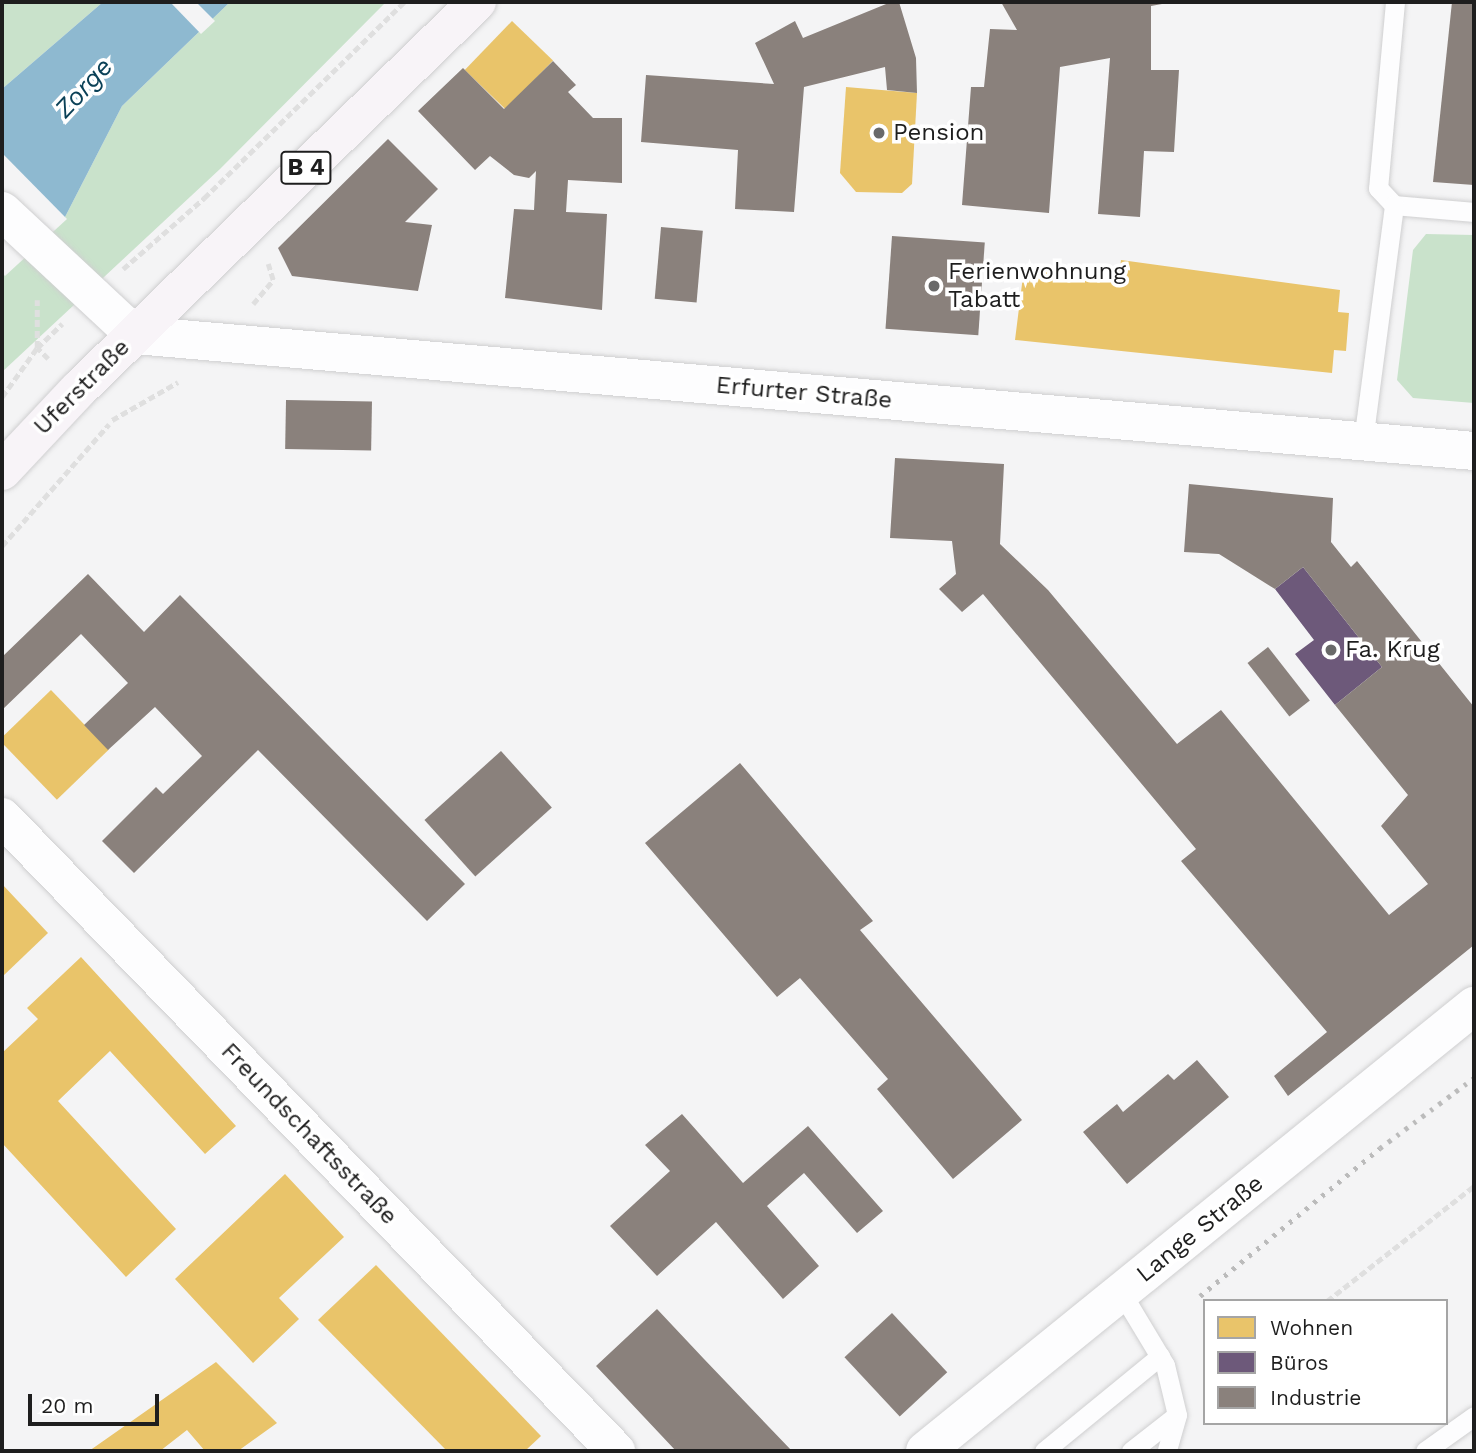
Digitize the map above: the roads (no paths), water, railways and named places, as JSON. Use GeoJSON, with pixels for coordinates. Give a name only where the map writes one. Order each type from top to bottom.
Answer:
{"type":"FeatureCollection","features":[{"type":"Feature","properties":{"kind":"main road","name":"B 4"},"geometry":{"type":"LineString","coordinates":[[135,335],[477,2]]}},
{"type":"Feature","properties":{"kind":"main road","name":"Uferstraße"},"geometry":{"type":"LineString","coordinates":[[2,471],[135,335]]}},
{"type":"Feature","properties":{"kind":"street"},"geometry":{"type":"LineString","coordinates":[[2,211],[85,292],[135,335]]}},
{"type":"Feature","properties":{"kind":"street","name":"Erfurter Straße"},"geometry":{"type":"LineString","coordinates":[[135,335],[1474,451]]}},
{"type":"Feature","properties":{"kind":"street","name":"Freundschaftsstraße"},"geometry":{"type":"LineString","coordinates":[[2,817],[616,1451]]}},
{"type":"Feature","properties":{"kind":"street","name":"Lange Straße"},"geometry":{"type":"LineString","coordinates":[[925,1451],[1474,1006]]}},
{"type":"Feature","properties":{"kind":"lane"},"geometry":{"type":"LineString","coordinates":[[1395,2],[1378,188],[1394,205],[1474,212]]}},
{"type":"Feature","properties":{"kind":"lane"},"geometry":{"type":"LineString","coordinates":[[1363,441],[1394,205]]}},
{"type":"Feature","properties":{"kind":"lane"},"geometry":{"type":"LineString","coordinates":[[1121,1292],[1160,1356],[1177,1415],[1167,1451]]}},
{"type":"Feature","properties":{"kind":"lane"},"geometry":{"type":"LineString","coordinates":[[1044,1451],[1160,1356]]}},
{"type":"Feature","properties":{"kind":"lane"},"geometry":{"type":"LineString","coordinates":[[1131,1451],[1177,1415]]}},
{"type":"Feature","properties":{"kind":"lane"},"geometry":{"type":"LineString","coordinates":[[1425,1451],[1474,1416]]}},
{"type":"Feature","properties":{"kind":"water","name":"Zorge"},"geometry":{"type":"Polygon","coordinates":[[[103,2],[230,2],[122,106],[65,217],[2,273],[2,89],[103,2]]]}},
{"type":"Feature","properties":{"kind":"railway"},"geometry":{"type":"LineString","coordinates":[[1200,1296],[1380,1148],[1474,1078]]}},
{"type":"Feature","properties":{"kind":"place","name":"Pension"},"geometry":{"type":"Point","coordinates":[879,133]}},
{"type":"Feature","properties":{"kind":"place","name":"Ferienwohnung Tabatt"},"geometry":{"type":"Point","coordinates":[934,286]}},
{"type":"Feature","properties":{"kind":"place","name":"Fa. Krug"},"geometry":{"type":"Point","coordinates":[1331,650]}}]}
